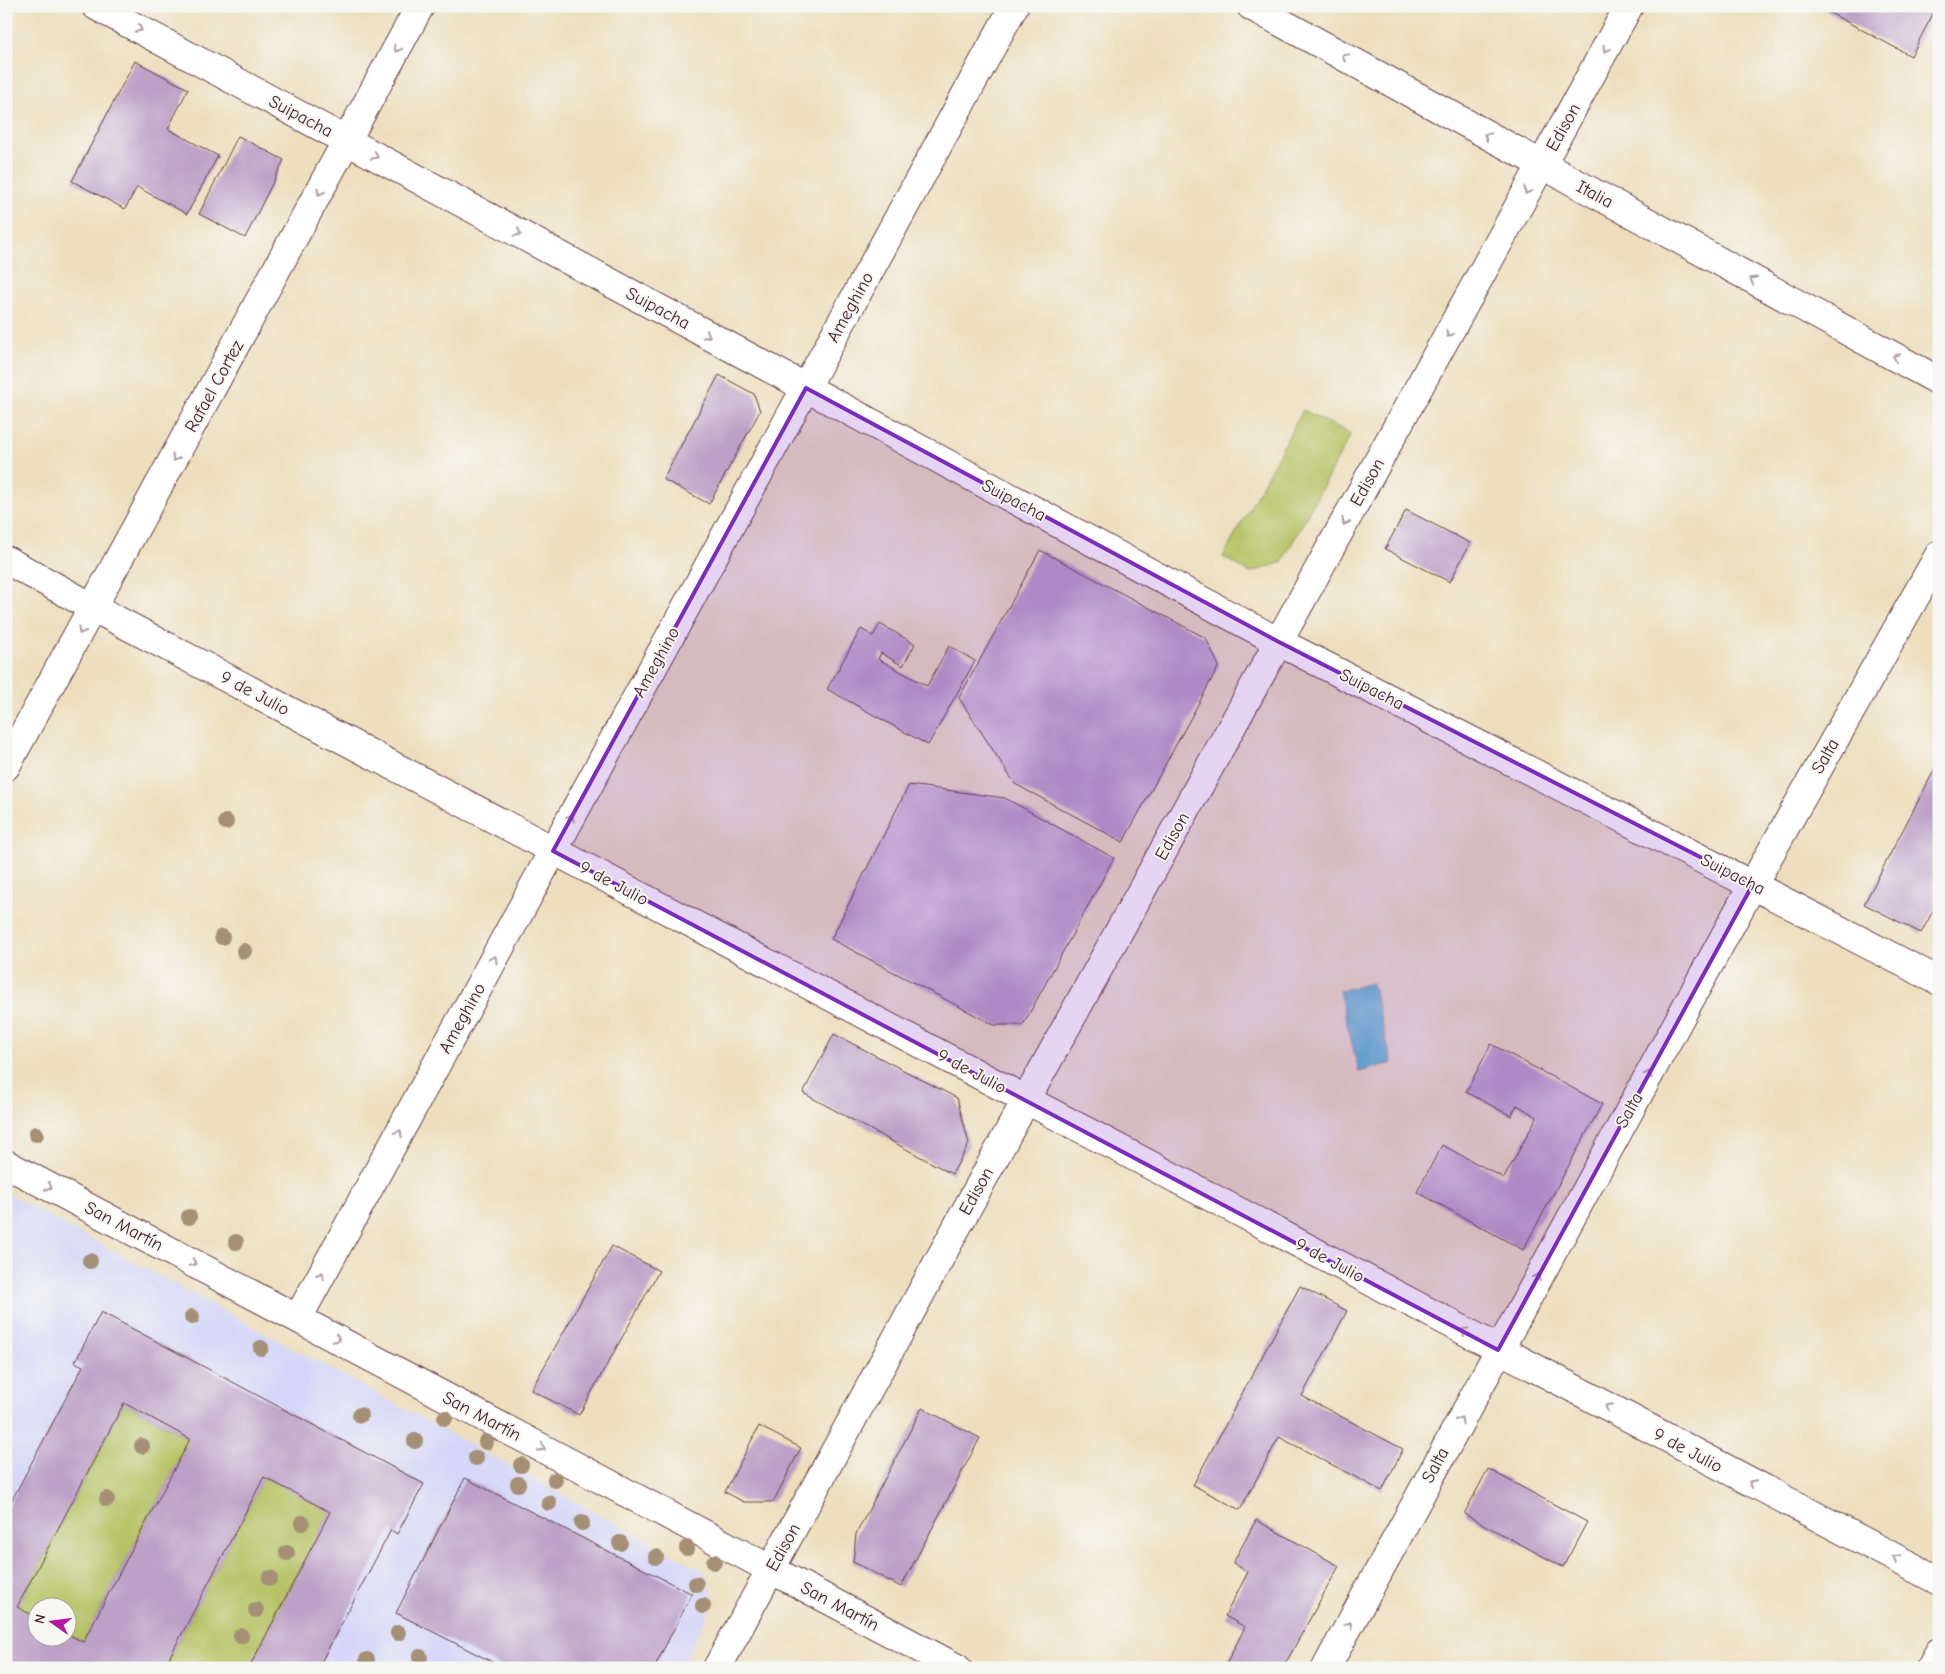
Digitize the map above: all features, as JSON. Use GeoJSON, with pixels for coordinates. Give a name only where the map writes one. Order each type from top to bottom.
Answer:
{"type":"FeatureCollection","features":[{"type":"Feature","properties":{"kind":"street","name":"Suipacha"},"geometry":{"type":"LineString","coordinates":[[96,6],[1279,642],[1939,981]]}},
{"type":"Feature","properties":{"kind":"street","name":"Rafael Cortez"},"geometry":{"type":"LineString","coordinates":[[6,766],[94,608],[420,6]]}},
{"type":"Feature","properties":{"kind":"street","name":"Ameghino"},"geometry":{"type":"LineString","coordinates":[[298,1318],[1014,6]]}},
{"type":"Feature","properties":{"kind":"street","name":"Italia"},"geometry":{"type":"LineString","coordinates":[[1251,6],[1939,381]]}},
{"type":"Feature","properties":{"kind":"street","name":"Edison"},"geometry":{"type":"LineString","coordinates":[[717,1668],[1026,1100],[1629,6]]}},
{"type":"Feature","properties":{"kind":"street","name":"Salta"},"geometry":{"type":"LineString","coordinates":[[1326,1668],[1753,884],[1939,555]]}},
{"type":"Feature","properties":{"kind":"street","name":"9 de Julio"},"geometry":{"type":"LineString","coordinates":[[6,560],[553,851],[1939,1581]]}},
{"type":"Feature","properties":{"kind":"street","name":"San Martín"},"geometry":{"type":"LineString","coordinates":[[6,1164],[957,1668]]}},
{"type":"Feature","properties":{"kind":"street"},"geometry":{"type":"LineString","coordinates":[[1930,1668],[1939,1652]]}},
{"type":"Feature","properties":{"kind":"highlighted area"},"geometry":{"type":"Polygon","coordinates":[[[806,388],[1279,642],[1753,884],[1498,1350],[553,851],[806,388]]]}},
{"type":"Feature","properties":{"kind":"shaded area"},"geometry":{"type":"Polygon","coordinates":[[[6,1193],[705,1572],[715,1602],[680,1668],[6,1668],[6,1193]]]}},
{"type":"Feature","properties":{"kind":"green space"},"geometry":{"type":"Polygon","coordinates":[[[1303,410],[1351,434],[1282,562],[1250,573],[1223,557],[1303,410]]]}},
{"type":"Feature","properties":{"kind":"green space"},"geometry":{"type":"Polygon","coordinates":[[[124,1403],[190,1439],[83,1642],[78,1639],[78,1596],[28,1596],[28,1613],[17,1607],[124,1403]]]}},
{"type":"Feature","properties":{"kind":"green space"},"geometry":{"type":"Polygon","coordinates":[[[264,1477],[330,1512],[249,1668],[164,1668],[264,1477]]]}},
{"type":"Feature","properties":{"kind":"water"},"geometry":{"type":"Polygon","coordinates":[[[1372,983],[1392,1063],[1359,1072],[1339,991],[1372,983]]]}},
{"type":"Feature","properties":{"kind":"building"},"geometry":{"type":"Polygon","coordinates":[[[1817,6],[1937,6],[1911,56],[1817,6]]]}},
{"type":"Feature","properties":{"kind":"building"},"geometry":{"type":"Polygon","coordinates":[[[135,61],[188,89],[168,129],[218,156],[187,214],[137,187],[125,209],[72,181],[135,61]]]}},
{"type":"Feature","properties":{"kind":"building"},"geometry":{"type":"Polygon","coordinates":[[[238,136],[284,160],[245,238],[199,214],[238,136]]]}},
{"type":"Feature","properties":{"kind":"building"},"geometry":{"type":"Polygon","coordinates":[[[719,375],[754,394],[760,411],[709,504],[663,479],[719,375]]]}},
{"type":"Feature","properties":{"kind":"building"},"geometry":{"type":"Polygon","coordinates":[[[1406,510],[1470,543],[1450,582],[1385,549],[1406,510]]]}},
{"type":"Feature","properties":{"kind":"building"},"geometry":{"type":"Polygon","coordinates":[[[1040,550],[1206,638],[1219,666],[1123,842],[1015,784],[959,698],[1040,550]]]}},
{"type":"Feature","properties":{"kind":"building"},"geometry":{"type":"Polygon","coordinates":[[[880,624],[915,644],[903,666],[881,653],[878,659],[927,686],[949,646],[975,661],[928,745],[827,689],[861,629],[873,636],[880,624]]]}},
{"type":"Feature","properties":{"kind":"building"},"geometry":{"type":"Polygon","coordinates":[[[1939,761],[1939,900],[1921,933],[1864,904],[1939,761]]]}},
{"type":"Feature","properties":{"kind":"building"},"geometry":{"type":"Polygon","coordinates":[[[909,785],[1005,798],[1114,858],[1023,1025],[994,1025],[831,939],[909,785]]]}},
{"type":"Feature","properties":{"kind":"building"},"geometry":{"type":"Polygon","coordinates":[[[834,1034],[957,1098],[969,1144],[952,1174],[803,1093],[834,1034]]]}},
{"type":"Feature","properties":{"kind":"building"},"geometry":{"type":"Polygon","coordinates":[[[1491,1044],[1602,1104],[1523,1250],[1417,1192],[1442,1145],[1504,1178],[1537,1117],[1517,1105],[1511,1116],[1466,1092],[1491,1044]]]}},
{"type":"Feature","properties":{"kind":"building"},"geometry":{"type":"Polygon","coordinates":[[[612,1246],[659,1271],[579,1415],[531,1390],[612,1246]]]}},
{"type":"Feature","properties":{"kind":"building"},"geometry":{"type":"Polygon","coordinates":[[[1300,1286],[1347,1311],[1302,1396],[1403,1449],[1382,1491],[1279,1437],[1240,1510],[1193,1485],[1300,1286]]]}},
{"type":"Feature","properties":{"kind":"building"},"geometry":{"type":"Polygon","coordinates":[[[101,1312],[424,1484],[397,1534],[391,1530],[318,1668],[249,1668],[330,1512],[264,1477],[164,1668],[6,1668],[6,1511],[83,1366],[75,1362],[101,1312]],[[124,1403],[17,1607],[28,1613],[28,1646],[78,1646],[78,1639],[83,1642],[190,1439],[124,1403]]]}},
{"type":"Feature","properties":{"kind":"building"},"geometry":{"type":"Polygon","coordinates":[[[922,1408],[980,1438],[901,1587],[853,1562],[856,1534],[922,1408]]]}},
{"type":"Feature","properties":{"kind":"building"},"geometry":{"type":"Polygon","coordinates":[[[759,1426],[801,1448],[773,1502],[744,1502],[725,1492],[759,1426]]]}},
{"type":"Feature","properties":{"kind":"building"},"geometry":{"type":"Polygon","coordinates":[[[1488,1469],[1587,1522],[1563,1567],[1464,1514],[1488,1469]]]}},
{"type":"Feature","properties":{"kind":"building"},"geometry":{"type":"Polygon","coordinates":[[[465,1478],[692,1594],[654,1668],[504,1668],[396,1613],[465,1478]]]}},
{"type":"Feature","properties":{"kind":"building"},"geometry":{"type":"Polygon","coordinates":[[[1256,1520],[1339,1566],[1283,1668],[1224,1668],[1245,1627],[1225,1616],[1248,1572],[1233,1563],[1256,1520]]]}}]}
